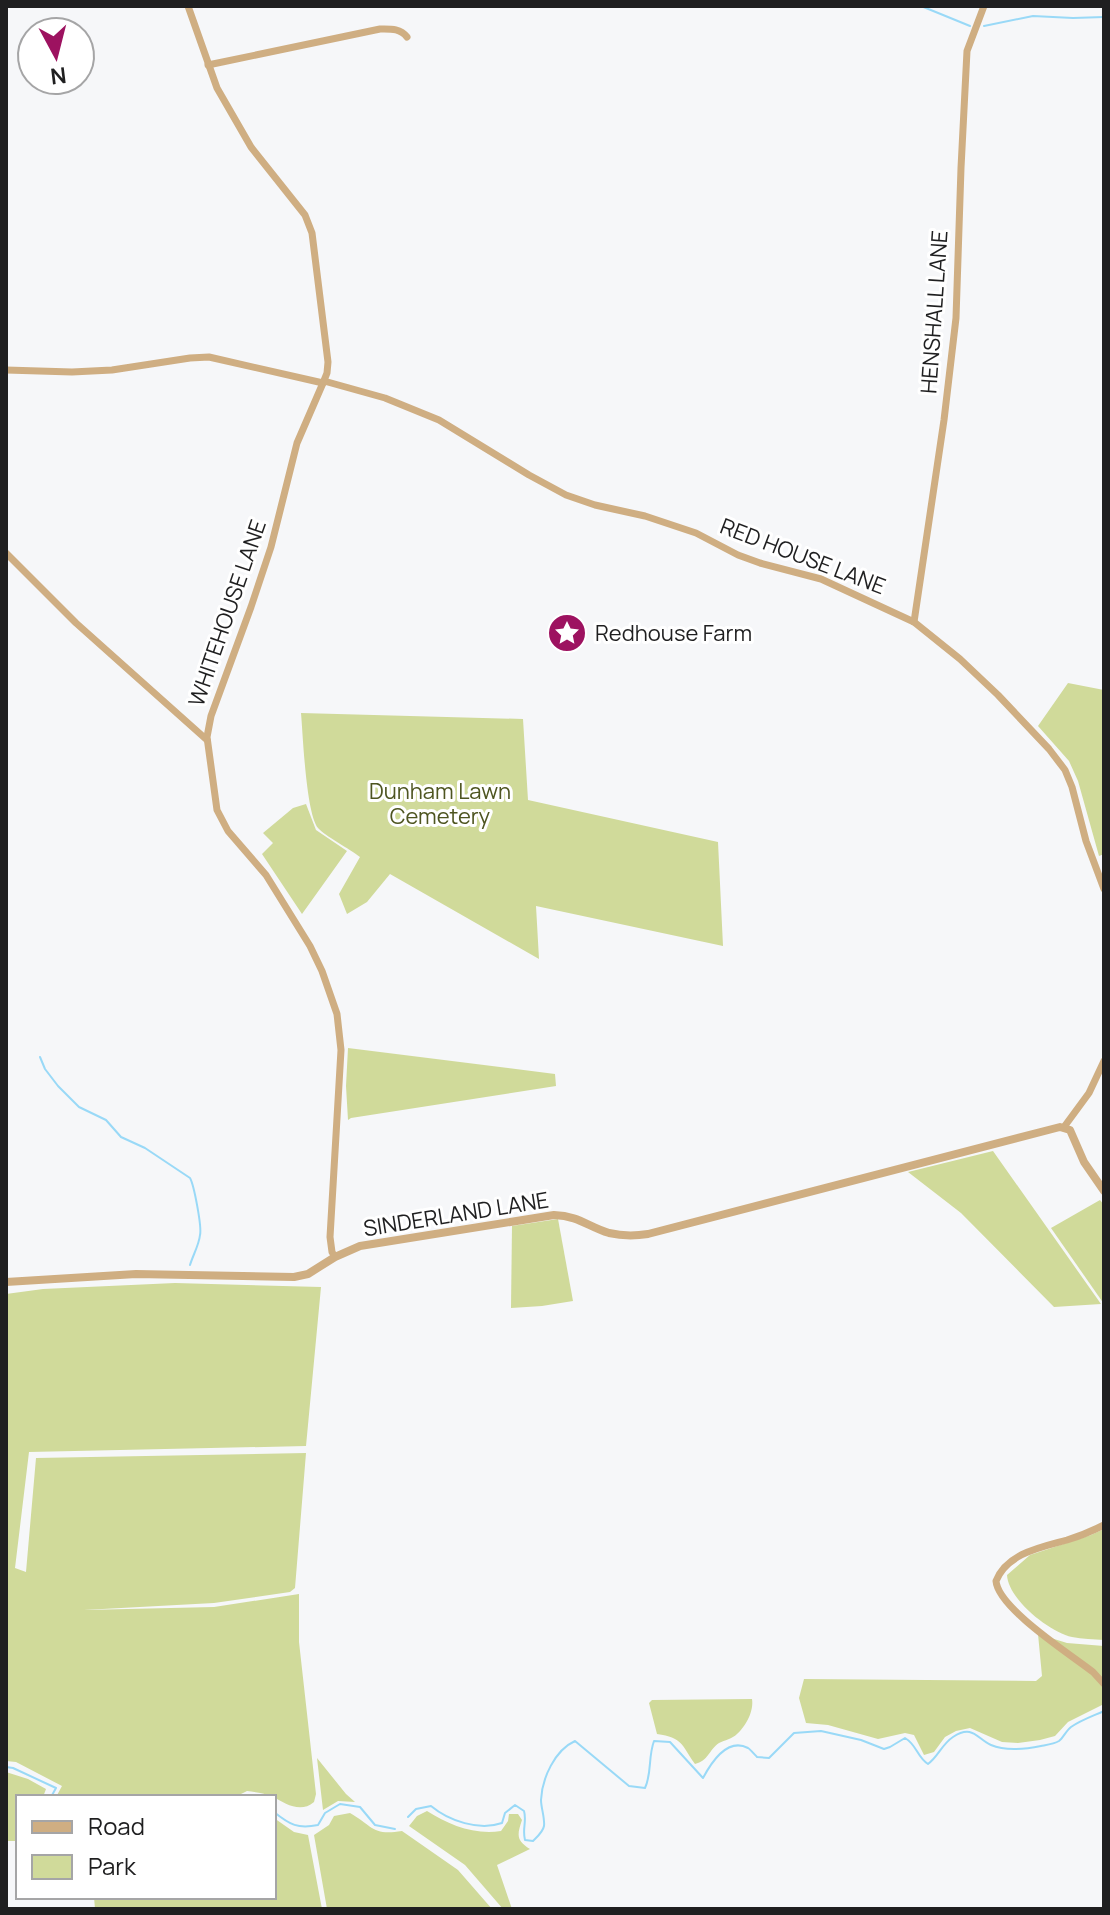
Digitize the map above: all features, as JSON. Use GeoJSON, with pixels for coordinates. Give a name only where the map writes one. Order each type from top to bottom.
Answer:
{"type":"FeatureCollection","features":[{"type":"Feature","properties":{"kind":"street"},"geometry":{"type":"LineString","coordinates":[[188,6],[217,88],[251,147],[305,215],[312,233],[328,362],[324,382]]}},
{"type":"Feature","properties":{"kind":"street","name":"HENSHALL LANE"},"geometry":{"type":"LineString","coordinates":[[914,622],[956,318],[967,51],[984,6]]}},
{"type":"Feature","properties":{"kind":"street"},"geometry":{"type":"LineString","coordinates":[[208,65],[380,29],[393,29],[407,37]]}},
{"type":"Feature","properties":{"kind":"street","name":"RED HOUSE LANE"},"geometry":{"type":"LineString","coordinates":[[6,370],[112,370],[209,357],[385,398],[439,420],[566,495],[696,533],[738,555],[821,579],[914,622],[998,695],[1065,770],[1104,889]]}},
{"type":"Feature","properties":{"kind":"street","name":"WHITEHOUSE LANE"},"geometry":{"type":"LineString","coordinates":[[324,382],[297,443],[271,547],[211,716],[207,740],[217,810],[228,831],[266,875],[310,946],[337,1014],[341,1050],[330,1237],[335,1257]]}},
{"type":"Feature","properties":{"kind":"street"},"geometry":{"type":"LineString","coordinates":[[6,553],[76,623],[207,740]]}},
{"type":"Feature","properties":{"kind":"street"},"geometry":{"type":"LineString","coordinates":[[1104,1061],[1089,1093],[1064,1127],[1070,1130],[1084,1162],[1104,1191]]}},
{"type":"Feature","properties":{"kind":"street","name":"SINDERLAND LANE"},"geometry":{"type":"LineString","coordinates":[[6,1282],[136,1274],[294,1277],[314,1271],[360,1246],[554,1215],[573,1217],[619,1235],[648,1234],[1064,1127]]}},
{"type":"Feature","properties":{"kind":"street"},"geometry":{"type":"LineString","coordinates":[[1104,1525],[1032,1549],[1000,1573],[996,1587],[1017,1613],[1104,1684]]}},
{"type":"Feature","properties":{"kind":"green space"},"geometry":{"type":"Polygon","coordinates":[[[1068,683],[1104,690],[1104,854],[1099,856],[1078,781],[1069,761],[1038,726],[1068,683]]]}},
{"type":"Feature","properties":{"kind":"green space","name":"Dunham Lawn Cemetery"},"geometry":{"type":"Polygon","coordinates":[[[301,713],[523,719],[528,800],[718,842],[723,946],[536,906],[539,959],[390,874],[367,902],[347,914],[339,894],[360,857],[321,831],[314,820],[308,791],[301,713]]]}},
{"type":"Feature","properties":{"kind":"green space"},"geometry":{"type":"Polygon","coordinates":[[[306,804],[316,830],[347,851],[302,914],[262,854],[273,843],[263,833],[293,808],[306,804]]]}},
{"type":"Feature","properties":{"kind":"green space"},"geometry":{"type":"Polygon","coordinates":[[[348,1048],[555,1074],[556,1086],[348,1120],[348,1048]]]}},
{"type":"Feature","properties":{"kind":"green space"},"geometry":{"type":"Polygon","coordinates":[[[993,1151],[1101,1304],[1054,1307],[961,1213],[908,1172],[993,1151]]]}},
{"type":"Feature","properties":{"kind":"green space"},"geometry":{"type":"Polygon","coordinates":[[[1100,1200],[1104,1205],[1104,1304],[1051,1228],[1100,1200]]]}},
{"type":"Feature","properties":{"kind":"green space"},"geometry":{"type":"Polygon","coordinates":[[[558,1219],[573,1301],[511,1308],[512,1226],[558,1219]]]}},
{"type":"Feature","properties":{"kind":"green space"},"geometry":{"type":"Polygon","coordinates":[[[175,1283],[321,1287],[306,1446],[29,1452],[15,1568],[26,1572],[36,1458],[306,1453],[295,1588],[290,1592],[214,1603],[84,1610],[214,1607],[299,1594],[299,1642],[316,1794],[314,1802],[309,1805],[293,1806],[276,1799],[276,1795],[247,1791],[239,1795],[57,1795],[62,1786],[16,1762],[6,1761],[6,1294],[43,1289],[175,1283]]]}},
{"type":"Feature","properties":{"kind":"green space"},"geometry":{"type":"Polygon","coordinates":[[[1104,1529],[1104,1640],[1063,1634],[1042,1622],[1022,1604],[1014,1594],[1007,1575],[1030,1555],[1104,1529]]]}},
{"type":"Feature","properties":{"kind":"green space"},"geometry":{"type":"Polygon","coordinates":[[[1038,1634],[1067,1643],[1104,1646],[1104,1704],[1068,1722],[1055,1736],[1018,1743],[1002,1742],[970,1728],[945,1737],[934,1752],[924,1755],[914,1735],[905,1733],[878,1739],[828,1725],[806,1723],[799,1698],[804,1679],[1036,1681],[1042,1676],[1038,1634]]]}},
{"type":"Feature","properties":{"kind":"green space"},"geometry":{"type":"Polygon","coordinates":[[[752,1699],[751,1713],[740,1731],[719,1743],[695,1764],[677,1740],[657,1734],[649,1703],[652,1700],[752,1699]]]}},
{"type":"Feature","properties":{"kind":"green space"},"geometry":{"type":"Polygon","coordinates":[[[317,1758],[355,1802],[338,1801],[323,1810],[317,1758]]]}},
{"type":"Feature","properties":{"kind":"green space"},"geometry":{"type":"Polygon","coordinates":[[[6,1772],[46,1789],[44,1795],[16,1795],[16,1841],[6,1841],[6,1772]]]}},
{"type":"Feature","properties":{"kind":"green space"},"geometry":{"type":"Polygon","coordinates":[[[427,1811],[462,1828],[481,1832],[501,1831],[509,1814],[518,1814],[522,1820],[519,1837],[530,1849],[497,1865],[512,1909],[503,1909],[465,1865],[409,1826],[417,1816],[427,1811]]]}},
{"type":"Feature","properties":{"kind":"green space"},"geometry":{"type":"Polygon","coordinates":[[[350,1813],[378,1831],[402,1831],[458,1870],[492,1909],[327,1909],[314,1835],[329,1825],[334,1816],[350,1813]]]}},
{"type":"Feature","properties":{"kind":"green space"},"geometry":{"type":"Polygon","coordinates":[[[276,1819],[294,1832],[308,1835],[322,1909],[95,1909],[94,1899],[276,1899],[276,1819]]]}},
{"type":"Feature","properties":{"kind":"waterway"},"geometry":{"type":"LineString","coordinates":[[921,6],[970,26]]}},
{"type":"Feature","properties":{"kind":"waterway"},"geometry":{"type":"LineString","coordinates":[[984,26],[1033,16],[1104,17]]}},
{"type":"Feature","properties":{"kind":"waterway"},"geometry":{"type":"LineString","coordinates":[[40,1057],[58,1086],[79,1107],[106,1120],[121,1137],[145,1148],[190,1178],[200,1231],[190,1265]]}},
{"type":"Feature","properties":{"kind":"waterway"},"geometry":{"type":"LineString","coordinates":[[408,1817],[416,1809],[431,1806],[465,1823],[493,1825],[502,1823],[505,1813],[515,1805],[524,1811],[525,1840],[533,1841],[544,1826],[541,1800],[547,1774],[561,1751],[575,1741],[629,1786],[645,1788],[654,1741],[670,1742],[703,1778],[721,1753],[733,1746],[748,1748],[757,1757],[769,1758],[794,1733],[821,1731],[884,1749],[905,1738],[928,1764],[949,1740],[960,1733],[970,1732],[991,1745],[1003,1748],[1035,1747],[1059,1741],[1071,1727],[1104,1711]]}},
{"type":"Feature","properties":{"kind":"waterway"},"geometry":{"type":"LineString","coordinates":[[6,1767],[56,1788],[52,1795]]}},
{"type":"Feature","properties":{"kind":"waterway"},"geometry":{"type":"LineString","coordinates":[[276,1813],[294,1825],[318,1825],[325,1813],[340,1804],[360,1807],[375,1825],[395,1829]]}},
{"type":"Feature","properties":{"kind":"place","name":"Redhouse Farm"},"geometry":{"type":"Point","coordinates":[567,633]}}]}
